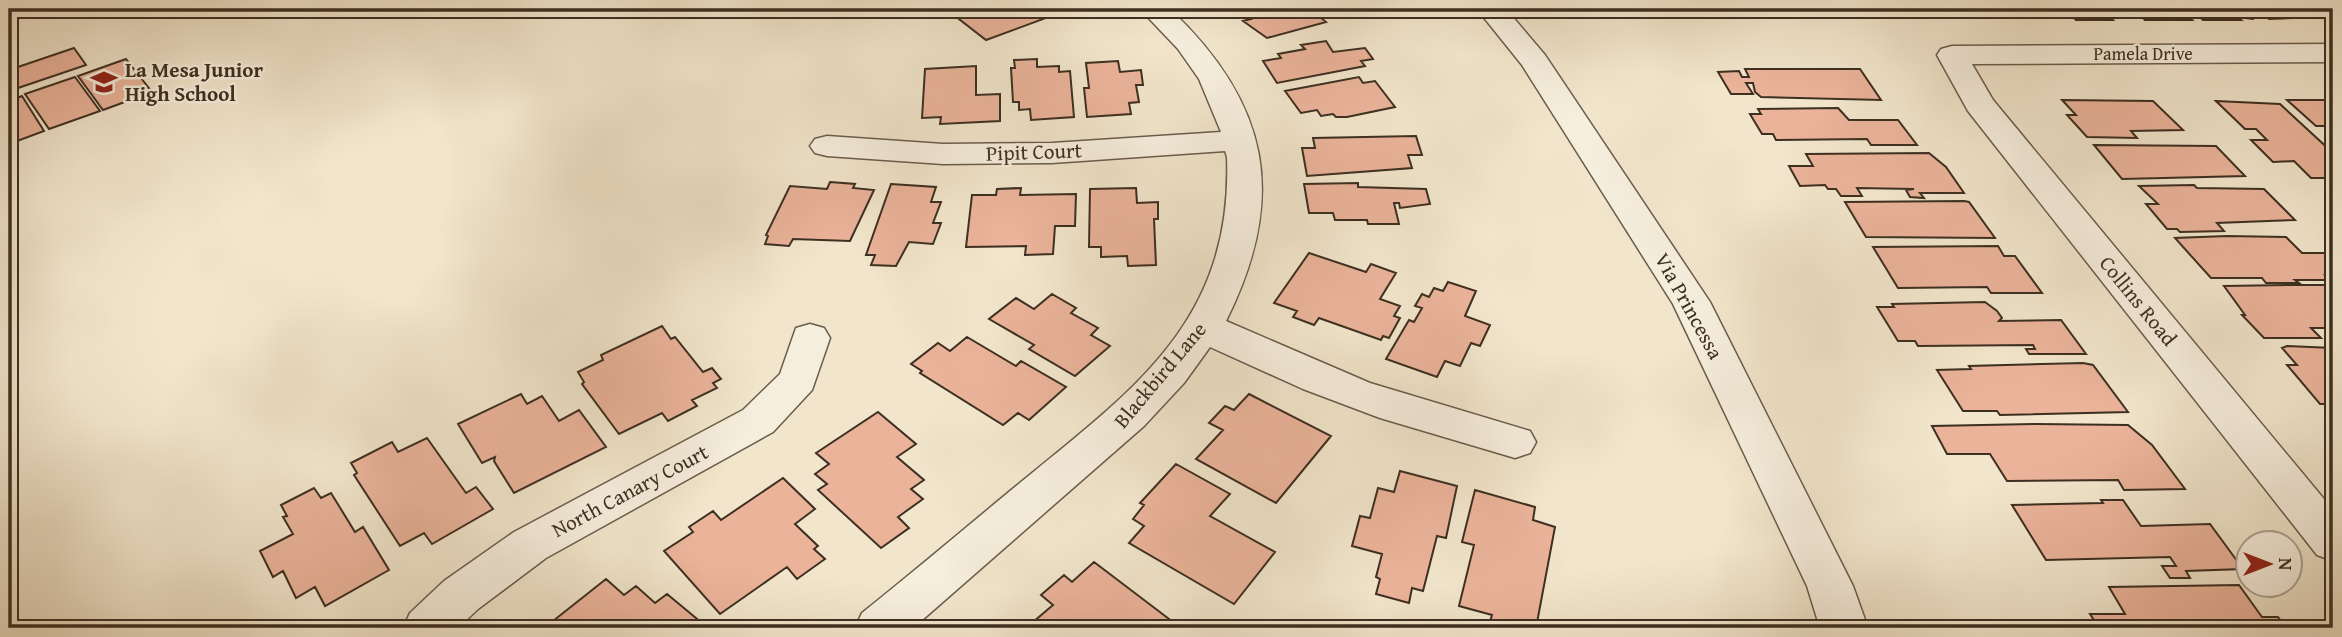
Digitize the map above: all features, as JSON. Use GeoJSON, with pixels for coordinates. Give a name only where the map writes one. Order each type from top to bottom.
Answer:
{"type":"FeatureCollection","features":[{"type":"Feature","properties":{"kind":"street","name":"Blackbird Lane"},"geometry":{"type":"LineString","coordinates":[[879,628],[1127,419],[1203,327],[1230,276],[1244,226],[1248,181],[1242,140],[1225,95],[1202,57],[1154,9]]}},
{"type":"Feature","properties":{"kind":"street","name":"Via Princessa"},"geometry":{"type":"LineString","coordinates":[[1491,9],[1534,61],[1691,302],[1830,586],[1844,628]]}},
{"type":"Feature","properties":{"kind":"street","name":"Pamela Drive"},"geometry":{"type":"LineString","coordinates":[[1952,55],[2333,53]]}},
{"type":"Feature","properties":{"kind":"street","name":"Collins Road"},"geometry":{"type":"LineString","coordinates":[[1952,55],[1979,104],[2333,542]]}},
{"type":"Feature","properties":{"kind":"street","name":"Pipit Court"},"geometry":{"type":"LineString","coordinates":[[827,146],[943,154],[1052,153],[1242,140]]}},
{"type":"Feature","properties":{"kind":"street"},"geometry":{"type":"LineString","coordinates":[[1203,327],[1364,400],[1436,423],[1515,443]]}},
{"type":"Feature","properties":{"kind":"street","name":"North Canary Court"},"geometry":{"type":"LineString","coordinates":[[427,628],[461,595],[530,545],[758,421],[798,380],[810,338]]}},
{"type":"Feature","properties":{"kind":"building"},"geometry":{"type":"Polygon","coordinates":[[[959,9],[1058,9],[1062,12],[986,40],[950,12],[959,9]]]}},
{"type":"Feature","properties":{"kind":"building"},"geometry":{"type":"Polygon","coordinates":[[[1240,9],[1310,9],[1326,22],[1267,38],[1243,21],[1251,19],[1240,9]]]}},
{"type":"Feature","properties":{"kind":"building"},"geometry":{"type":"Polygon","coordinates":[[[1683,9],[1738,9],[1740,12],[1685,12],[1683,9]]]}},
{"type":"Feature","properties":{"kind":"building"},"geometry":{"type":"Polygon","coordinates":[[[1748,9],[1796,9],[1798,12],[1750,11],[1748,9]]]}},
{"type":"Feature","properties":{"kind":"building"},"geometry":{"type":"Polygon","coordinates":[[[2006,9],[2053,9],[2058,14],[2013,14],[2006,9]]]}},
{"type":"Feature","properties":{"kind":"building"},"geometry":{"type":"Polygon","coordinates":[[[2065,9],[2102,9],[2113,20],[2076,20],[2065,9]]]}},
{"type":"Feature","properties":{"kind":"building"},"geometry":{"type":"Polygon","coordinates":[[[2133,9],[2178,9],[2192,20],[2145,20],[2133,9]]]}},
{"type":"Feature","properties":{"kind":"building"},"geometry":{"type":"Polygon","coordinates":[[[2191,9],[2247,9],[2256,16],[2253,19],[2237,17],[2241,20],[2203,20],[2191,9]]]}},
{"type":"Feature","properties":{"kind":"building"},"geometry":{"type":"Polygon","coordinates":[[[2257,9],[2311,9],[2321,17],[2269,19],[2257,9]]]}},
{"type":"Feature","properties":{"kind":"building"},"geometry":{"type":"Polygon","coordinates":[[[1326,41],[1333,52],[1365,48],[1373,59],[1361,61],[1365,66],[1277,83],[1263,61],[1281,58],[1278,54],[1305,49],[1301,45],[1326,41]]]}},
{"type":"Feature","properties":{"kind":"building"},"geometry":{"type":"Polygon","coordinates":[[[74,48],[86,65],[9,91],[9,70],[74,48]]]}},
{"type":"Feature","properties":{"kind":"building"},"geometry":{"type":"Polygon","coordinates":[[[126,59],[152,92],[103,110],[78,76],[126,59]]]}},
{"type":"Feature","properties":{"kind":"building"},"geometry":{"type":"Polygon","coordinates":[[[1037,59],[1037,67],[1059,66],[1059,72],[1070,71],[1074,117],[1031,120],[1030,109],[1019,110],[1019,102],[1013,102],[1011,68],[1015,68],[1014,60],[1037,59]]]}},
{"type":"Feature","properties":{"kind":"building"},"geometry":{"type":"Polygon","coordinates":[[[1118,61],[1120,72],[1141,70],[1143,85],[1136,85],[1139,102],[1129,103],[1131,114],[1087,117],[1084,88],[1089,88],[1086,63],[1118,61]]]}},
{"type":"Feature","properties":{"kind":"building"},"geometry":{"type":"Polygon","coordinates":[[[976,66],[976,95],[1000,94],[1000,121],[940,124],[941,117],[922,118],[925,69],[976,66]]]}},
{"type":"Feature","properties":{"kind":"building"},"geometry":{"type":"Polygon","coordinates":[[[1745,69],[1860,69],[1881,100],[1761,97],[1755,92],[1753,83],[1746,83],[1753,94],[1731,94],[1718,72],[1739,71],[1742,77],[1749,77],[1745,69]]]}},
{"type":"Feature","properties":{"kind":"building"},"geometry":{"type":"Polygon","coordinates":[[[75,77],[100,111],[49,129],[25,94],[75,77]]]}},
{"type":"Feature","properties":{"kind":"building"},"geometry":{"type":"Polygon","coordinates":[[[1359,77],[1363,83],[1375,81],[1395,107],[1347,117],[1336,117],[1333,114],[1321,116],[1317,110],[1301,113],[1285,91],[1359,77]]]}},
{"type":"Feature","properties":{"kind":"building"},"geometry":{"type":"Polygon","coordinates":[[[22,96],[44,131],[9,144],[9,101],[22,96]]]}},
{"type":"Feature","properties":{"kind":"building"},"geometry":{"type":"Polygon","coordinates":[[[2062,100],[2153,101],[2183,130],[2131,131],[2137,138],[2087,137],[2067,115],[2076,115],[2062,100]]]}},
{"type":"Feature","properties":{"kind":"building"},"geometry":{"type":"Polygon","coordinates":[[[2287,100],[2327,100],[2333,105],[2333,134],[2325,126],[2316,126],[2287,100]]]}},
{"type":"Feature","properties":{"kind":"building"},"geometry":{"type":"Polygon","coordinates":[[[2216,101],[2280,104],[2333,153],[2333,178],[2311,178],[2294,161],[2273,162],[2251,140],[2267,140],[2256,129],[2245,129],[2216,101]]]}},
{"type":"Feature","properties":{"kind":"building"},"geometry":{"type":"Polygon","coordinates":[[[1838,108],[1849,120],[1898,120],[1917,145],[1871,145],[1867,139],[1776,140],[1773,134],[1762,134],[1750,114],[1761,114],[1758,109],[1838,108]]]}},
{"type":"Feature","properties":{"kind":"building"},"geometry":{"type":"Polygon","coordinates":[[[1416,136],[1422,155],[1408,155],[1412,168],[1307,176],[1302,148],[1315,148],[1313,138],[1416,136]]]}},
{"type":"Feature","properties":{"kind":"building"},"geometry":{"type":"Polygon","coordinates":[[[2094,145],[2216,146],[2245,176],[2122,179],[2094,145]]]}},
{"type":"Feature","properties":{"kind":"building"},"geometry":{"type":"Polygon","coordinates":[[[1929,153],[1946,167],[1964,193],[1920,193],[1924,198],[1910,197],[1906,190],[1914,189],[1857,188],[1862,196],[1841,196],[1836,189],[1828,189],[1825,185],[1800,186],[1789,166],[1813,166],[1806,154],[1929,153]]]}},
{"type":"Feature","properties":{"kind":"building"},"geometry":{"type":"Polygon","coordinates":[[[830,182],[855,184],[853,188],[874,190],[850,241],[793,239],[789,246],[765,244],[766,235],[790,186],[827,189],[830,182]]]}},
{"type":"Feature","properties":{"kind":"building"},"geometry":{"type":"Polygon","coordinates":[[[1358,183],[1358,187],[1426,189],[1430,204],[1400,208],[1399,203],[1394,203],[1399,224],[1335,220],[1333,213],[1309,213],[1304,184],[1358,183]]]}},
{"type":"Feature","properties":{"kind":"building"},"geometry":{"type":"Polygon","coordinates":[[[891,184],[936,187],[931,202],[941,202],[933,223],[941,223],[933,244],[909,242],[896,266],[871,265],[875,255],[866,255],[891,184]]]}},
{"type":"Feature","properties":{"kind":"building"},"geometry":{"type":"Polygon","coordinates":[[[2194,185],[2197,188],[2264,189],[2295,220],[2217,223],[2224,231],[2180,232],[2177,229],[2167,229],[2146,204],[2158,204],[2139,186],[2194,185]]]}},
{"type":"Feature","properties":{"kind":"building"},"geometry":{"type":"Polygon","coordinates":[[[1021,188],[1020,195],[1076,194],[1075,226],[1055,226],[1053,254],[1025,255],[1026,246],[966,247],[972,195],[996,195],[997,189],[1021,188]]]}},
{"type":"Feature","properties":{"kind":"building"},"geometry":{"type":"Polygon","coordinates":[[[1136,188],[1137,203],[1158,202],[1158,219],[1154,219],[1156,265],[1128,266],[1127,256],[1101,257],[1101,247],[1089,247],[1090,189],[1136,188]]]}},
{"type":"Feature","properties":{"kind":"building"},"geometry":{"type":"Polygon","coordinates":[[[1845,202],[1969,202],[1995,238],[1866,237],[1845,202]]]}},
{"type":"Feature","properties":{"kind":"building"},"geometry":{"type":"Polygon","coordinates":[[[2286,237],[2302,253],[2331,253],[2333,275],[2325,275],[2329,280],[2295,280],[2299,283],[2266,283],[2262,278],[2211,278],[2175,238],[2286,237]]]}},
{"type":"Feature","properties":{"kind":"building"},"geometry":{"type":"Polygon","coordinates":[[[1998,246],[2004,256],[2015,256],[2042,293],[1991,293],[1987,287],[1898,288],[1873,247],[1998,246]]]}},
{"type":"Feature","properties":{"kind":"building"},"geometry":{"type":"Polygon","coordinates":[[[1309,253],[1366,272],[1371,264],[1396,273],[1380,299],[1400,306],[1394,316],[1400,318],[1389,338],[1383,336],[1381,340],[1319,318],[1314,325],[1293,317],[1297,311],[1274,303],[1309,253]]]}},
{"type":"Feature","properties":{"kind":"building"},"geometry":{"type":"Polygon","coordinates":[[[1448,282],[1476,291],[1465,316],[1490,325],[1480,346],[1471,343],[1460,366],[1445,361],[1437,377],[1386,359],[1409,320],[1414,322],[1422,308],[1415,306],[1422,294],[1429,297],[1434,288],[1443,291],[1448,282]]]}},
{"type":"Feature","properties":{"kind":"building"},"geometry":{"type":"Polygon","coordinates":[[[2333,285],[2333,328],[2311,328],[2321,338],[2264,338],[2242,315],[2245,315],[2224,286],[2333,285]]]}},
{"type":"Feature","properties":{"kind":"building"},"geometry":{"type":"Polygon","coordinates":[[[1052,294],[1076,308],[1071,313],[1098,328],[1091,335],[1110,346],[1075,376],[1029,349],[1034,345],[989,319],[1016,298],[1034,309],[1052,294]]]}},
{"type":"Feature","properties":{"kind":"building"},"geometry":{"type":"Polygon","coordinates":[[[1985,302],[1997,311],[2002,318],[1999,321],[2061,320],[2086,354],[2029,354],[2026,349],[2035,349],[2033,345],[1918,346],[1915,341],[1898,341],[1877,307],[1894,307],[1892,304],[1985,302]]]}},
{"type":"Feature","properties":{"kind":"building"},"geometry":{"type":"Polygon","coordinates":[[[662,326],[671,339],[675,337],[703,372],[712,368],[721,379],[713,383],[717,388],[692,400],[697,406],[668,421],[662,413],[619,434],[582,384],[584,382],[578,372],[603,360],[601,355],[662,326]]]}},
{"type":"Feature","properties":{"kind":"building"},"geometry":{"type":"Polygon","coordinates":[[[967,337],[1016,366],[1021,361],[1066,387],[1029,420],[1018,413],[1003,425],[920,373],[922,371],[911,364],[938,343],[950,351],[967,337]]]}},
{"type":"Feature","properties":{"kind":"building"},"geometry":{"type":"Polygon","coordinates":[[[2282,348],[2333,348],[2333,404],[2320,404],[2287,365],[2297,365],[2282,348]]]}},
{"type":"Feature","properties":{"kind":"building"},"geometry":{"type":"Polygon","coordinates":[[[2093,365],[2128,412],[2000,415],[1997,411],[1963,411],[1937,370],[1971,369],[1969,366],[2093,365]]]}},
{"type":"Feature","properties":{"kind":"building"},"geometry":{"type":"Polygon","coordinates":[[[521,394],[527,404],[542,396],[559,421],[579,410],[606,447],[514,493],[494,461],[495,457],[482,463],[458,424],[521,394]]]}},
{"type":"Feature","properties":{"kind":"building"},"geometry":{"type":"Polygon","coordinates":[[[1249,394],[1331,436],[1276,503],[1196,459],[1223,430],[1209,423],[1225,406],[1234,410],[1249,394]]]}},
{"type":"Feature","properties":{"kind":"building"},"geometry":{"type":"Polygon","coordinates":[[[878,412],[916,444],[897,457],[924,480],[911,489],[923,499],[898,517],[909,528],[881,548],[818,490],[827,484],[815,474],[829,464],[816,453],[878,412]]]}},
{"type":"Feature","properties":{"kind":"building"},"geometry":{"type":"Polygon","coordinates":[[[2128,425],[2152,445],[2185,489],[2124,490],[2118,480],[2007,481],[1990,454],[1947,454],[1932,426],[2128,425]]]}},
{"type":"Feature","properties":{"kind":"building"},"geometry":{"type":"Polygon","coordinates":[[[427,438],[466,493],[476,487],[493,509],[432,544],[424,533],[400,546],[354,475],[357,473],[351,463],[392,442],[398,452],[427,438]]]}},
{"type":"Feature","properties":{"kind":"building"},"geometry":{"type":"Polygon","coordinates":[[[1176,464],[1230,494],[1210,516],[1275,552],[1234,604],[1129,543],[1144,526],[1133,519],[1144,505],[1140,503],[1176,464]]]}},
{"type":"Feature","properties":{"kind":"building"},"geometry":{"type":"Polygon","coordinates":[[[1400,471],[1457,486],[1446,538],[1437,536],[1423,591],[1412,588],[1409,603],[1376,594],[1380,579],[1376,577],[1382,554],[1352,546],[1360,516],[1370,518],[1378,488],[1394,492],[1400,471]]]}},
{"type":"Feature","properties":{"kind":"building"},"geometry":{"type":"Polygon","coordinates":[[[783,478],[815,509],[795,524],[818,546],[814,549],[825,559],[797,579],[787,567],[720,614],[664,551],[693,532],[689,527],[713,511],[721,520],[783,478]]]}},
{"type":"Feature","properties":{"kind":"building"},"geometry":{"type":"Polygon","coordinates":[[[314,488],[321,498],[331,493],[355,532],[363,527],[389,570],[325,606],[315,587],[296,598],[283,571],[273,577],[260,551],[293,534],[283,517],[287,516],[281,505],[314,488]]]}},
{"type":"Feature","properties":{"kind":"building"},"geometry":{"type":"Polygon","coordinates":[[[1475,490],[1535,507],[1533,520],[1555,527],[1536,628],[1488,628],[1492,615],[1459,606],[1474,545],[1462,542],[1475,490]]]}},
{"type":"Feature","properties":{"kind":"building"},"geometry":{"type":"Polygon","coordinates":[[[2101,500],[2123,500],[2141,526],[2210,524],[2234,557],[2234,569],[2186,571],[2190,578],[2170,578],[2162,566],[2176,566],[2170,557],[2046,560],[2012,505],[2103,503],[2101,500]]]}},
{"type":"Feature","properties":{"kind":"building"},"geometry":{"type":"Polygon","coordinates":[[[1094,562],[1173,622],[1166,628],[1026,628],[1053,605],[1041,595],[1064,575],[1072,582],[1094,562]]]}},
{"type":"Feature","properties":{"kind":"building"},"geometry":{"type":"Polygon","coordinates":[[[606,579],[624,595],[636,586],[655,603],[667,594],[708,628],[561,628],[553,621],[606,579]]]}},
{"type":"Feature","properties":{"kind":"building"},"geometry":{"type":"Polygon","coordinates":[[[2234,585],[2234,598],[2248,598],[2262,617],[2278,617],[2286,628],[2099,628],[2090,614],[2125,614],[2109,587],[2234,585]]]}},
{"type":"Feature","properties":{"kind":"building"},"geometry":{"type":"Polygon","coordinates":[[[87,620],[158,623],[154,628],[81,628],[87,620]]]}},
{"type":"Feature","properties":{"kind":"place","name":"La Mesa Junior High School"},"geometry":{"type":"Point","coordinates":[104,82]}}]}
